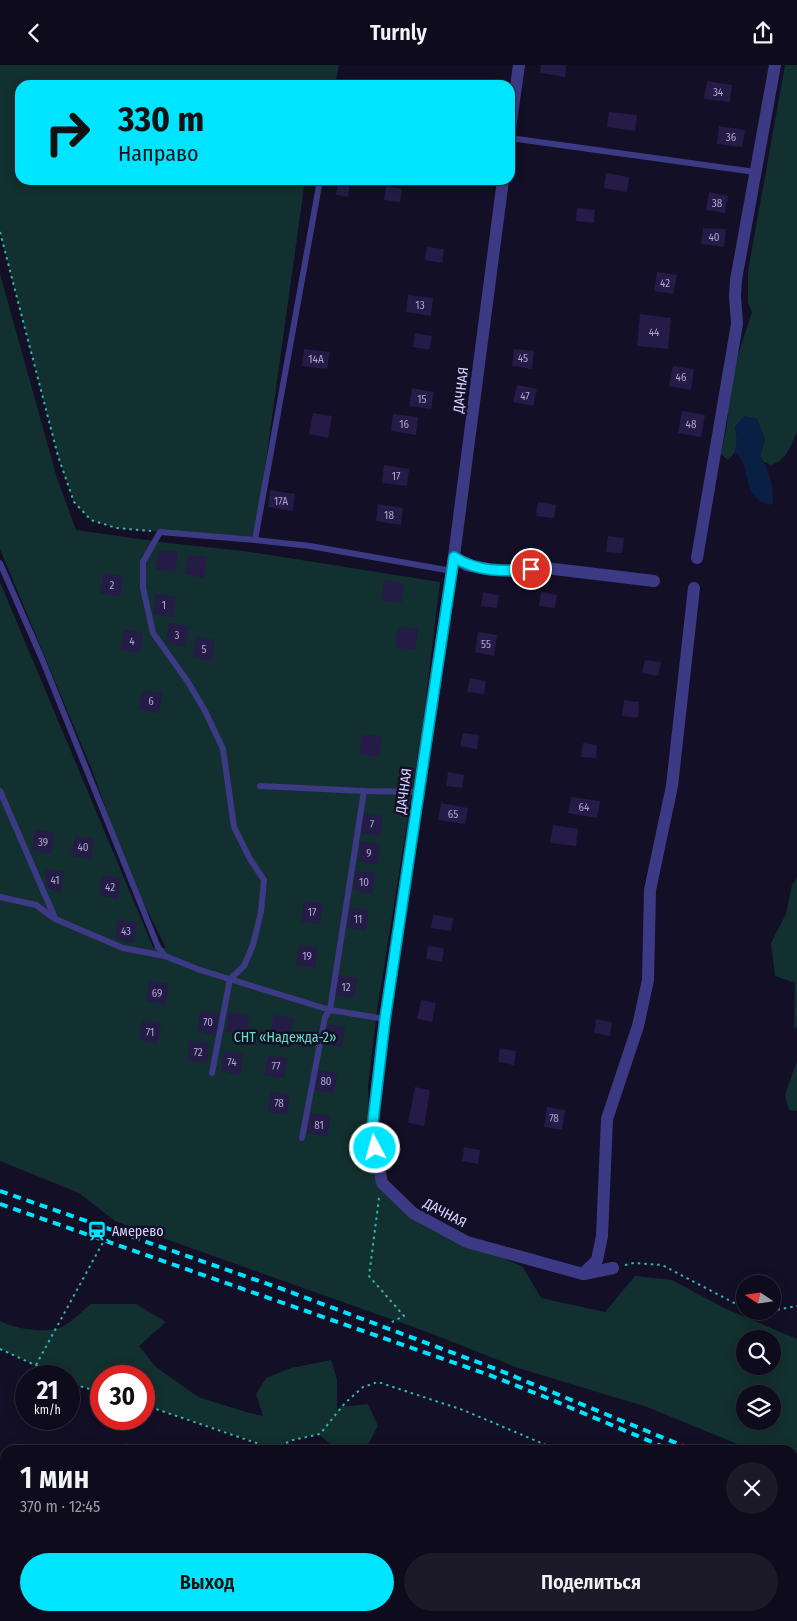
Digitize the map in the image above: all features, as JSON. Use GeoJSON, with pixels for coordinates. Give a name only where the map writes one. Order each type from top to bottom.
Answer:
{"type":"FeatureCollection","features":[{"type":"Feature","properties":{"kind":"street"},"geometry":{"type":"LineString","coordinates":[[515,93],[519,65]]}},
{"type":"Feature","properties":{"kind":"street"},"geometry":{"type":"LineString","coordinates":[[697,558],[737,324],[736,279],[774,65]]}},
{"type":"Feature","properties":{"kind":"street","name":"ДАЧНАЯ"},"geometry":{"type":"LineString","coordinates":[[385,1019],[454,557],[502,185]]}},
{"type":"Feature","properties":{"kind":"street"},"geometry":{"type":"LineString","coordinates":[[454,557],[466,565],[488,569],[517,571],[546,568],[654,581]]}},
{"type":"Feature","properties":{"kind":"street"},"geometry":{"type":"LineString","coordinates":[[382,1183],[372,1130],[377,1074],[442,681],[452,571]]}},
{"type":"Feature","properties":{"kind":"street"},"geometry":{"type":"LineString","coordinates":[[583,1274],[597,1260],[602,1236],[607,1119],[638,1026],[648,980],[650,890],[672,786],[694,588]]}},
{"type":"Feature","properties":{"kind":"street","name":"ДАЧНАЯ"},"geometry":{"type":"LineString","coordinates":[[382,1183],[413,1213],[467,1242],[530,1264],[583,1274]]}},
{"type":"Feature","properties":{"kind":"street"},"geometry":{"type":"LineString","coordinates":[[583,1274],[613,1268]]}},
{"type":"Feature","properties":{"kind":"lane"},"geometry":{"type":"LineString","coordinates":[[515,139],[755,172]]}},
{"type":"Feature","properties":{"kind":"lane"},"geometry":{"type":"LineString","coordinates":[[255,540],[319,185]]}},
{"type":"Feature","properties":{"kind":"lane"},"geometry":{"type":"LineString","coordinates":[[212,1073],[230,979],[244,966],[253,945],[261,912],[264,880],[250,859],[234,827],[223,749],[206,711],[153,633],[143,588],[143,562],[160,531],[310,546],[452,571]]}},
{"type":"Feature","properties":{"kind":"lane"},"geometry":{"type":"LineString","coordinates":[[0,563],[42,659],[158,947],[165,956]]}},
{"type":"Feature","properties":{"kind":"lane"},"geometry":{"type":"LineString","coordinates":[[260,786],[423,792]]}},
{"type":"Feature","properties":{"kind":"lane"},"geometry":{"type":"LineString","coordinates":[[0,791],[55,919]]}},
{"type":"Feature","properties":{"kind":"lane"},"geometry":{"type":"LineString","coordinates":[[302,1138],[325,1017],[330,1010],[364,791]]}},
{"type":"Feature","properties":{"kind":"lane"},"geometry":{"type":"LineString","coordinates":[[0,897],[36,905],[55,919],[123,948],[165,956],[200,970],[330,1010],[385,1019]]}},
{"type":"Feature","properties":{"kind":"path"},"geometry":{"type":"LineString","coordinates":[[0,232],[58,456],[74,502],[90,520],[116,528],[160,531]]}},
{"type":"Feature","properties":{"kind":"path"},"geometry":{"type":"LineString","coordinates":[[382,1183],[369,1276],[404,1316],[388,1324]]}},
{"type":"Feature","properties":{"kind":"path"},"geometry":{"type":"LineString","coordinates":[[0,1349],[36,1365],[102,1244],[121,1229]]}},
{"type":"Feature","properties":{"kind":"path"},"geometry":{"type":"LineString","coordinates":[[613,1268],[634,1263],[662,1265],[736,1304]]}},
{"type":"Feature","properties":{"kind":"path"},"geometry":{"type":"LineString","coordinates":[[781,1309],[797,1306]]}},
{"type":"Feature","properties":{"kind":"path"},"geometry":{"type":"LineString","coordinates":[[281,1445],[293,1440],[320,1434],[345,1403],[363,1387],[378,1382],[464,1410],[546,1445]]}},
{"type":"Feature","properties":{"kind":"path"},"geometry":{"type":"LineString","coordinates":[[155,1409],[265,1445]]}},
{"type":"Feature","properties":{"kind":"green space"},"geometry":{"type":"Polygon","coordinates":[[[0,65],[339,65],[336,80],[15,80],[15,185],[304,185],[255,540],[116,528],[91,520],[74,502],[58,456],[0,232],[0,65]]]}},
{"type":"Feature","properties":{"kind":"green space"},"geometry":{"type":"Polygon","coordinates":[[[785,65],[797,65],[797,432],[790,448],[781,460],[771,465],[764,462],[760,456],[765,439],[761,431],[735,427],[737,441],[734,453],[728,460],[721,454],[736,361],[752,312],[748,303],[748,271],[785,65]]]}},
{"type":"Feature","properties":{"kind":"green space","name":"СНТ «Надежда-2»"},"geometry":{"type":"Polygon","coordinates":[[[0,274],[57,478],[76,530],[244,551],[440,582],[423,723],[377,1011],[368,1087],[370,1143],[379,1177],[413,1212],[523,1267],[541,1298],[605,1312],[635,1276],[672,1280],[736,1313],[736,1320],[752,1320],[776,1330],[736,1330],[736,1375],[781,1375],[781,1332],[797,1339],[797,1445],[740,1445],[647,1407],[518,1368],[430,1333],[115,1221],[79,1193],[0,1161],[0,582],[153,947],[166,948],[129,875],[94,775],[0,549],[0,274]]]}},
{"type":"Feature","properties":{"kind":"green space"},"geometry":{"type":"Polygon","coordinates":[[[797,877],[797,1027],[794,1028],[795,983],[775,976],[771,943],[786,914],[792,885],[797,877]]]}},
{"type":"Feature","properties":{"kind":"green space"},"geometry":{"type":"Polygon","coordinates":[[[797,1061],[797,1111],[789,1110],[785,1095],[797,1061]]]}},
{"type":"Feature","properties":{"kind":"green space"},"geometry":{"type":"Polygon","coordinates":[[[91,1304],[136,1304],[166,1322],[139,1346],[154,1365],[90,1365],[90,1389],[80,1386],[80,1365],[35,1365],[0,1349],[0,1321],[31,1330],[47,1330],[62,1327],[91,1304]]]}},
{"type":"Feature","properties":{"kind":"green space"},"geometry":{"type":"Polygon","coordinates":[[[331,1360],[337,1379],[337,1411],[340,1407],[368,1404],[378,1426],[368,1445],[332,1445],[319,1434],[281,1445],[265,1445],[155,1409],[155,1366],[198,1397],[263,1416],[256,1394],[266,1378],[291,1368],[331,1360]]]}},
{"type":"Feature","properties":{"kind":"water"},"geometry":{"type":"Polygon","coordinates":[[[744,416],[757,418],[765,439],[760,456],[772,485],[773,503],[769,505],[760,501],[754,495],[744,465],[735,453],[737,438],[735,427],[744,416]]]}},
{"type":"Feature","properties":{"kind":"building"},"geometry":{"type":"Polygon","coordinates":[[[541,65],[566,65],[565,77],[540,73],[541,65]]]}},
{"type":"Feature","properties":{"kind":"building"},"geometry":{"type":"Polygon","coordinates":[[[707,81],[732,85],[730,102],[704,99],[707,81]]]}},
{"type":"Feature","properties":{"kind":"building"},"geometry":{"type":"Polygon","coordinates":[[[609,112],[637,115],[635,131],[607,127],[609,112]]]}},
{"type":"Feature","properties":{"kind":"building"},"geometry":{"type":"Polygon","coordinates":[[[719,126],[745,130],[742,147],[717,144],[719,126]]]}},
{"type":"Feature","properties":{"kind":"building"},"geometry":{"type":"Polygon","coordinates":[[[606,173],[629,177],[627,192],[604,188],[606,173]]]}},
{"type":"Feature","properties":{"kind":"building"},"geometry":{"type":"Polygon","coordinates":[[[337,185],[350,185],[348,197],[336,195],[337,185]]]}},
{"type":"Feature","properties":{"kind":"building"},"geometry":{"type":"Polygon","coordinates":[[[386,186],[402,189],[400,202],[384,200],[386,186]]]}},
{"type":"Feature","properties":{"kind":"building"},"geometry":{"type":"Polygon","coordinates":[[[709,192],[728,196],[725,213],[706,210],[709,192]]]}},
{"type":"Feature","properties":{"kind":"building"},"geometry":{"type":"Polygon","coordinates":[[[577,208],[595,210],[594,223],[576,221],[577,208]]]}},
{"type":"Feature","properties":{"kind":"building"},"geometry":{"type":"Polygon","coordinates":[[[703,228],[726,229],[724,247],[701,244],[703,228]]]}},
{"type":"Feature","properties":{"kind":"building"},"geometry":{"type":"Polygon","coordinates":[[[427,247],[444,249],[442,263],[425,260],[427,247]]]}},
{"type":"Feature","properties":{"kind":"building"},"geometry":{"type":"Polygon","coordinates":[[[657,272],[677,275],[673,294],[654,291],[657,272]]]}},
{"type":"Feature","properties":{"kind":"building"},"geometry":{"type":"Polygon","coordinates":[[[408,295],[433,298],[431,316],[406,312],[408,295]]]}},
{"type":"Feature","properties":{"kind":"building"},"geometry":{"type":"Polygon","coordinates":[[[640,314],[671,318],[668,349],[637,346],[640,314]]]}},
{"type":"Feature","properties":{"kind":"building"},"geometry":{"type":"Polygon","coordinates":[[[415,333],[432,336],[429,350],[413,347],[415,333]]]}},
{"type":"Feature","properties":{"kind":"building"},"geometry":{"type":"Polygon","coordinates":[[[304,349],[330,352],[327,369],[302,366],[304,349]]]}},
{"type":"Feature","properties":{"kind":"building"},"geometry":{"type":"Polygon","coordinates":[[[514,349],[534,351],[532,369],[512,366],[514,349]]]}},
{"type":"Feature","properties":{"kind":"building"},"geometry":{"type":"Polygon","coordinates":[[[673,366],[694,369],[691,390],[669,386],[673,366]]]}},
{"type":"Feature","properties":{"kind":"building"},"geometry":{"type":"Polygon","coordinates":[[[517,385],[537,389],[533,406],[513,402],[517,385]]]}},
{"type":"Feature","properties":{"kind":"building"},"geometry":{"type":"Polygon","coordinates":[[[412,388],[434,392],[431,409],[409,406],[412,388]]]}},
{"type":"Feature","properties":{"kind":"building"},"geometry":{"type":"Polygon","coordinates":[[[682,411],[705,415],[701,437],[678,433],[682,411]]]}},
{"type":"Feature","properties":{"kind":"building"},"geometry":{"type":"Polygon","coordinates":[[[313,413],[332,416],[328,438],[309,434],[313,413]]]}},
{"type":"Feature","properties":{"kind":"building"},"geometry":{"type":"Polygon","coordinates":[[[393,414],[418,417],[416,435],[391,431],[393,414]]]}},
{"type":"Feature","properties":{"kind":"building"},"geometry":{"type":"Polygon","coordinates":[[[384,465],[409,469],[407,486],[382,483],[384,465]]]}},
{"type":"Feature","properties":{"kind":"building"},"geometry":{"type":"Polygon","coordinates":[[[270,490],[295,494],[293,511],[268,507],[270,490]]]}},
{"type":"Feature","properties":{"kind":"building"},"geometry":{"type":"Polygon","coordinates":[[[538,502],[556,505],[554,518],[536,516],[538,502]]]}},
{"type":"Feature","properties":{"kind":"building"},"geometry":{"type":"Polygon","coordinates":[[[378,504],[403,508],[401,525],[376,521],[378,504]]]}},
{"type":"Feature","properties":{"kind":"building"},"geometry":{"type":"Polygon","coordinates":[[[608,536],[624,538],[622,553],[606,552],[608,536]]]}},
{"type":"Feature","properties":{"kind":"building"},"geometry":{"type":"Polygon","coordinates":[[[159,550],[178,552],[175,573],[156,569],[159,550]]]}},
{"type":"Feature","properties":{"kind":"building"},"geometry":{"type":"Polygon","coordinates":[[[188,555],[207,557],[204,578],[185,574],[188,555]]]}},
{"type":"Feature","properties":{"kind":"building"},"geometry":{"type":"Polygon","coordinates":[[[104,573],[123,576],[120,597],[100,593],[104,573]]]}},
{"type":"Feature","properties":{"kind":"building"},"geometry":{"type":"Polygon","coordinates":[[[384,580],[404,583],[401,603],[381,600],[384,580]]]}},
{"type":"Feature","properties":{"kind":"building"},"geometry":{"type":"Polygon","coordinates":[[[483,592],[499,595],[497,608],[481,606],[483,592]]]}},
{"type":"Feature","properties":{"kind":"building"},"geometry":{"type":"Polygon","coordinates":[[[541,592],[557,595],[555,608],[539,606],[541,592]]]}},
{"type":"Feature","properties":{"kind":"building"},"geometry":{"type":"Polygon","coordinates":[[[156,594],[176,597],[173,617],[153,614],[156,594]]]}},
{"type":"Feature","properties":{"kind":"building"},"geometry":{"type":"Polygon","coordinates":[[[169,623],[188,626],[185,647],[166,643],[169,623]]]}},
{"type":"Feature","properties":{"kind":"building"},"geometry":{"type":"Polygon","coordinates":[[[399,627],[418,629],[415,650],[395,647],[399,627]]]}},
{"type":"Feature","properties":{"kind":"building"},"geometry":{"type":"Polygon","coordinates":[[[124,630],[143,633],[140,653],[120,650],[124,630]]]}},
{"type":"Feature","properties":{"kind":"building"},"geometry":{"type":"Polygon","coordinates":[[[478,632],[497,635],[494,656],[475,652],[478,632]]]}},
{"type":"Feature","properties":{"kind":"building"},"geometry":{"type":"Polygon","coordinates":[[[196,637],[215,640],[212,661],[192,657],[196,637]]]}},
{"type":"Feature","properties":{"kind":"building"},"geometry":{"type":"Polygon","coordinates":[[[645,660],[661,662],[658,676],[642,673],[645,660]]]}},
{"type":"Feature","properties":{"kind":"building"},"geometry":{"type":"Polygon","coordinates":[[[470,678],[486,681],[484,694],[467,692],[470,678]]]}},
{"type":"Feature","properties":{"kind":"building"},"geometry":{"type":"Polygon","coordinates":[[[143,690],[162,693],[159,713],[139,710],[143,690]]]}},
{"type":"Feature","properties":{"kind":"building"},"geometry":{"type":"Polygon","coordinates":[[[624,700],[639,702],[638,718],[622,716],[624,700]]]}},
{"type":"Feature","properties":{"kind":"building"},"geometry":{"type":"Polygon","coordinates":[[[463,733],[479,735],[477,749],[460,746],[463,733]]]}},
{"type":"Feature","properties":{"kind":"building"},"geometry":{"type":"Polygon","coordinates":[[[362,734],[382,737],[379,757],[359,754],[362,734]]]}},
{"type":"Feature","properties":{"kind":"building"},"geometry":{"type":"Polygon","coordinates":[[[583,743],[597,745],[596,758],[581,757],[583,743]]]}},
{"type":"Feature","properties":{"kind":"building"},"geometry":{"type":"Polygon","coordinates":[[[448,772],[464,775],[462,788],[446,786],[448,772]]]}},
{"type":"Feature","properties":{"kind":"building"},"geometry":{"type":"Polygon","coordinates":[[[571,797],[600,801],[597,818],[568,813],[571,797]]]}},
{"type":"Feature","properties":{"kind":"building"},"geometry":{"type":"Polygon","coordinates":[[[441,803],[468,808],[465,824],[438,820],[441,803]]]}},
{"type":"Feature","properties":{"kind":"building"},"geometry":{"type":"Polygon","coordinates":[[[364,813],[383,816],[380,836],[360,833],[364,813]]]}},
{"type":"Feature","properties":{"kind":"building"},"geometry":{"type":"Polygon","coordinates":[[[553,825],[578,829],[576,846],[550,843],[553,825]]]}},
{"type":"Feature","properties":{"kind":"building"},"geometry":{"type":"Polygon","coordinates":[[[35,830],[55,833],[51,854],[32,850],[35,830]]]}},
{"type":"Feature","properties":{"kind":"building"},"geometry":{"type":"Polygon","coordinates":[[[75,836],[94,839],[91,859],[71,856],[75,836]]]}},
{"type":"Feature","properties":{"kind":"building"},"geometry":{"type":"Polygon","coordinates":[[[361,841],[380,844],[377,865],[358,861],[361,841]]]}},
{"type":"Feature","properties":{"kind":"building"},"geometry":{"type":"Polygon","coordinates":[[[45,869],[64,872],[61,893],[47,888],[45,869]]]}},
{"type":"Feature","properties":{"kind":"building"},"geometry":{"type":"Polygon","coordinates":[[[356,871],[375,873],[372,894],[353,890],[356,871]]]}},
{"type":"Feature","properties":{"kind":"building"},"geometry":{"type":"Polygon","coordinates":[[[102,875],[121,878],[118,899],[99,895],[102,875]]]}},
{"type":"Feature","properties":{"kind":"building"},"geometry":{"type":"Polygon","coordinates":[[[304,901],[323,904],[320,924],[301,921],[304,901]]]}},
{"type":"Feature","properties":{"kind":"building"},"geometry":{"type":"Polygon","coordinates":[[[350,907],[369,910],[366,931],[347,927],[350,907]]]}},
{"type":"Feature","properties":{"kind":"building"},"geometry":{"type":"Polygon","coordinates":[[[433,915],[453,918],[451,931],[431,928],[433,915]]]}},
{"type":"Feature","properties":{"kind":"building"},"geometry":{"type":"Polygon","coordinates":[[[118,920],[137,922],[134,943],[115,939],[118,920]]]}},
{"type":"Feature","properties":{"kind":"building"},"geometry":{"type":"Polygon","coordinates":[[[299,945],[318,948],[315,968],[296,965],[299,945]]]}},
{"type":"Feature","properties":{"kind":"building"},"geometry":{"type":"Polygon","coordinates":[[[428,946],[444,948],[442,962],[426,959],[428,946]]]}},
{"type":"Feature","properties":{"kind":"building"},"geometry":{"type":"Polygon","coordinates":[[[338,975],[357,978],[354,998],[334,995],[338,975]]]}},
{"type":"Feature","properties":{"kind":"building"},"geometry":{"type":"Polygon","coordinates":[[[149,981],[168,984],[166,1005],[146,1001],[149,981]]]}},
{"type":"Feature","properties":{"kind":"building"},"geometry":{"type":"Polygon","coordinates":[[[421,1000],[436,1003],[432,1022],[417,1019],[421,1000]]]}},
{"type":"Feature","properties":{"kind":"building"},"geometry":{"type":"Polygon","coordinates":[[[200,1011],[219,1014],[216,1035],[197,1031],[200,1011]]]}},
{"type":"Feature","properties":{"kind":"building"},"geometry":{"type":"Polygon","coordinates":[[[229,1012],[249,1015],[246,1035],[226,1032],[229,1012]]]}},
{"type":"Feature","properties":{"kind":"building"},"geometry":{"type":"Polygon","coordinates":[[[274,1015],[293,1018],[290,1038],[270,1035],[274,1015]]]}},
{"type":"Feature","properties":{"kind":"building"},"geometry":{"type":"Polygon","coordinates":[[[596,1019],[612,1022],[610,1036],[594,1033],[596,1019]]]}},
{"type":"Feature","properties":{"kind":"building"},"geometry":{"type":"Polygon","coordinates":[[[142,1020],[161,1023],[158,1044],[139,1040],[142,1020]]]}},
{"type":"Feature","properties":{"kind":"building"},"geometry":{"type":"Polygon","coordinates":[[[326,1024],[345,1027],[342,1047],[323,1044],[326,1024]]]}},
{"type":"Feature","properties":{"kind":"building"},"geometry":{"type":"Polygon","coordinates":[[[190,1040],[209,1043],[207,1064],[187,1060],[190,1040]]]}},
{"type":"Feature","properties":{"kind":"building"},"geometry":{"type":"Polygon","coordinates":[[[500,1048],[516,1051],[514,1065],[498,1062],[500,1048]]]}},
{"type":"Feature","properties":{"kind":"building"},"geometry":{"type":"Polygon","coordinates":[[[224,1051],[243,1054],[240,1075],[221,1071],[224,1051]]]}},
{"type":"Feature","properties":{"kind":"building"},"geometry":{"type":"Polygon","coordinates":[[[268,1055],[287,1058],[284,1078],[264,1075],[268,1055]]]}},
{"type":"Feature","properties":{"kind":"building"},"geometry":{"type":"Polygon","coordinates":[[[318,1070],[337,1073],[334,1093],[314,1090],[318,1070]]]}},
{"type":"Feature","properties":{"kind":"building"},"geometry":{"type":"Polygon","coordinates":[[[415,1087],[430,1090],[424,1126],[408,1123],[415,1087]]]}},
{"type":"Feature","properties":{"kind":"building"},"geometry":{"type":"Polygon","coordinates":[[[271,1092],[290,1095],[287,1115],[268,1112],[271,1092]]]}},
{"type":"Feature","properties":{"kind":"building"},"geometry":{"type":"Polygon","coordinates":[[[547,1107],[565,1110],[562,1130],[544,1127],[547,1107]]]}},
{"type":"Feature","properties":{"kind":"building"},"geometry":{"type":"Polygon","coordinates":[[[311,1113],[330,1116],[327,1136],[307,1133],[311,1113]]]}},
{"type":"Feature","properties":{"kind":"building"},"geometry":{"type":"Polygon","coordinates":[[[464,1147],[480,1150],[478,1164],[462,1161],[464,1147]]]}},
{"type":"Feature","properties":{"kind":"railway"},"geometry":{"type":"LineString","coordinates":[[0,1191],[285,1290],[496,1369],[681,1445]]}},
{"type":"Feature","properties":{"kind":"railway"},"geometry":{"type":"LineString","coordinates":[[0,1204],[492,1376],[659,1445]]}},
{"type":"Feature","properties":{"kind":"place","name":"Амерево"},"geometry":{"type":"Point","coordinates":[97,1231]}},
{"type":"Feature","properties":{"kind":"route"},"geometry":{"type":"LineString","coordinates":[[375,1148],[372,1130],[385,1019],[454,557],[466,565],[488,569],[517,571],[531,569]]}}]}
